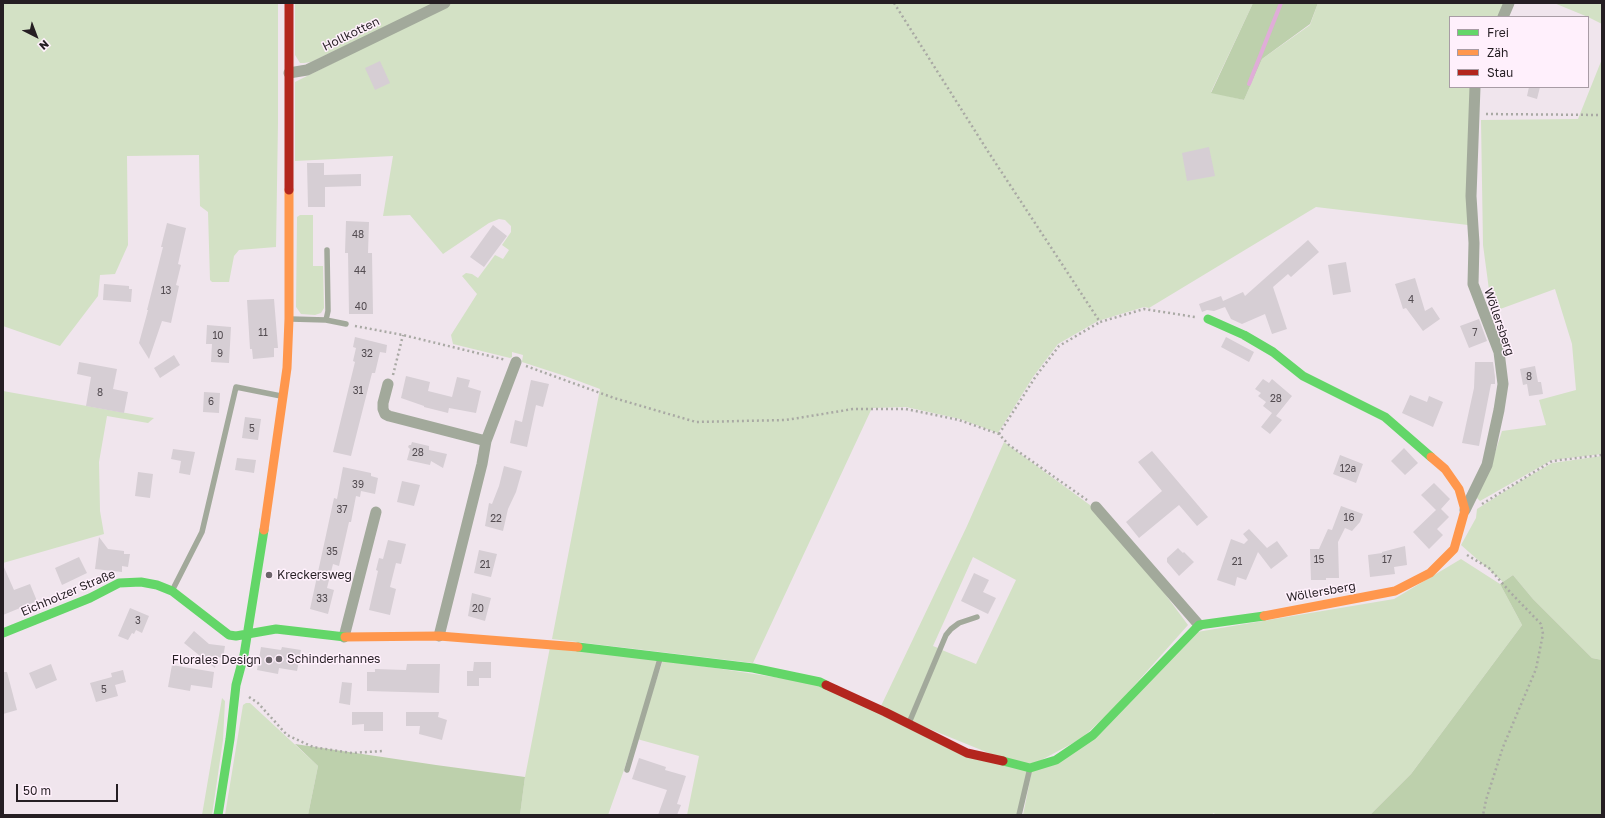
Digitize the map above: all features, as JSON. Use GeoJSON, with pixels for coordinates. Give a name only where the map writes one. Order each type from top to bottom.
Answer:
{"type":"FeatureCollection","features":[{"type":"Feature","properties":{"kind":"street"},"geometry":{"type":"LineString","coordinates":[[218,815],[235,698],[248,634],[284,397],[289,319],[289,3]]}},
{"type":"Feature","properties":{"kind":"street","name":"Hollkotten"},"geometry":{"type":"LineString","coordinates":[[289,73],[307,70],[445,3]]}},
{"type":"Feature","properties":{"kind":"street"},"geometry":{"type":"LineString","coordinates":[[1503,16],[1509,3]]}},
{"type":"Feature","properties":{"kind":"street","name":"Wöllersberg"},"geometry":{"type":"LineString","coordinates":[[1199,625],[1395,591],[1430,573],[1454,549],[1465,510],[1487,465],[1499,410],[1502,384],[1499,352],[1473,284],[1474,243],[1472,196],[1473,114],[1475,88]]}},
{"type":"Feature","properties":{"kind":"street"},"geometry":{"type":"LineString","coordinates":[[1208,319],[1244,335],[1273,352],[1303,376],[1385,417],[1445,468],[1459,489],[1465,510]]}},
{"type":"Feature","properties":{"kind":"street"},"geometry":{"type":"LineString","coordinates":[[439,636],[482,464],[486,441],[516,362]]}},
{"type":"Feature","properties":{"kind":"street"},"geometry":{"type":"LineString","coordinates":[[388,384],[383,403],[385,414],[486,441]]}},
{"type":"Feature","properties":{"kind":"street"},"geometry":{"type":"LineString","coordinates":[[248,634],[276,629],[344,637],[439,636],[577,647],[753,668],[820,682],[967,753],[1030,768],[1056,760],[1093,735],[1199,625],[1096,507]]}},
{"type":"Feature","properties":{"kind":"street"},"geometry":{"type":"LineString","coordinates":[[344,637],[376,512]]}},
{"type":"Feature","properties":{"kind":"street","name":"Eichholzer Straße"},"geometry":{"type":"LineString","coordinates":[[3,633],[90,598],[120,583],[131,581],[146,582],[172,591],[229,635],[236,636],[248,634]]}},
{"type":"Feature","properties":{"kind":"lane"},"geometry":{"type":"LineString","coordinates":[[326,320],[328,311],[327,250]]}},
{"type":"Feature","properties":{"kind":"lane"},"geometry":{"type":"LineString","coordinates":[[289,319],[326,320],[346,324]]}},
{"type":"Feature","properties":{"kind":"lane"},"geometry":{"type":"LineString","coordinates":[[172,591],[202,532],[236,387],[284,397]]}},
{"type":"Feature","properties":{"kind":"lane"},"geometry":{"type":"LineString","coordinates":[[908,724],[946,635],[959,623],[977,617]]}},
{"type":"Feature","properties":{"kind":"lane"},"geometry":{"type":"LineString","coordinates":[[627,770],[661,657]]}},
{"type":"Feature","properties":{"kind":"lane"},"geometry":{"type":"LineString","coordinates":[[1020,815],[1030,768]]}},
{"type":"Feature","properties":{"kind":"path"},"geometry":{"type":"LineString","coordinates":[[894,3],[989,153],[1100,322]]}},
{"type":"Feature","properties":{"kind":"path"},"geometry":{"type":"LineString","coordinates":[[1473,114],[1602,115]]}},
{"type":"Feature","properties":{"kind":"path"},"geometry":{"type":"LineString","coordinates":[[999,434],[1036,376],[1059,346],[1100,322],[1144,309],[1208,319]]}},
{"type":"Feature","properties":{"kind":"path"},"geometry":{"type":"LineString","coordinates":[[346,324],[403,335],[516,362],[614,398],[696,422],[786,420],[853,409],[906,409],[959,420],[999,434],[1009,444],[1096,507]]}},
{"type":"Feature","properties":{"kind":"path"},"geometry":{"type":"LineString","coordinates":[[388,384],[392,377],[403,335]]}},
{"type":"Feature","properties":{"kind":"path"},"geometry":{"type":"LineString","coordinates":[[1465,510],[1476,508],[1552,461],[1602,455]]}},
{"type":"Feature","properties":{"kind":"path"},"geometry":{"type":"LineString","coordinates":[[1454,549],[1489,568],[1541,624],[1543,634],[1536,669],[1503,747],[1486,800],[1483,815]]}},
{"type":"Feature","properties":{"kind":"path"},"geometry":{"type":"LineString","coordinates":[[235,698],[247,696],[258,703],[287,735],[312,747],[352,753],[383,751]]}},
{"type":"Feature","properties":{"kind":"green space"},"geometry":{"type":"Polygon","coordinates":[[[3,3],[278,3],[276,247],[239,250],[234,256],[229,282],[212,282],[210,280],[208,212],[200,206],[199,155],[127,156],[128,245],[115,274],[100,275],[98,296],[60,346],[3,326],[3,3]]]}},
{"type":"Feature","properties":{"kind":"green space"},"geometry":{"type":"Polygon","coordinates":[[[295,3],[436,3],[311,62],[300,63],[295,55],[295,3]]]}},
{"type":"Feature","properties":{"kind":"green space"},"geometry":{"type":"Polygon","coordinates":[[[453,3],[1253,3],[1211,92],[1244,100],[1262,59],[1310,25],[1318,3],[1507,3],[1502,16],[1449,16],[1449,88],[1473,88],[1468,225],[1316,207],[1149,308],[1144,307],[1098,321],[1058,344],[1033,377],[998,433],[960,419],[906,407],[872,408],[753,663],[552,639],[600,389],[522,362],[523,355],[512,352],[512,357],[510,358],[453,344],[451,335],[477,294],[462,276],[466,273],[472,274],[478,278],[495,255],[503,259],[509,250],[502,245],[511,232],[511,226],[505,220],[499,219],[489,223],[443,254],[410,215],[383,216],[393,156],[295,161],[295,82],[453,3]]]}},
{"type":"Feature","properties":{"kind":"green space"},"geometry":{"type":"Polygon","coordinates":[[[1253,3],[1318,3],[1310,24],[1262,59],[1244,100],[1211,93],[1253,3]]]}},
{"type":"Feature","properties":{"kind":"green space"},"geometry":{"type":"Polygon","coordinates":[[[1554,3],[1602,3],[1602,24],[1589,18],[1589,16],[1554,3]]]}},
{"type":"Feature","properties":{"kind":"green space"},"geometry":{"type":"Polygon","coordinates":[[[1602,59],[1602,454],[1552,460],[1480,501],[1476,497],[1489,471],[1502,431],[1546,425],[1539,400],[1576,390],[1572,344],[1555,289],[1492,312],[1483,245],[1481,120],[1578,119],[1602,59]]]}},
{"type":"Feature","properties":{"kind":"green space"},"geometry":{"type":"Polygon","coordinates":[[[300,215],[313,215],[313,266],[323,266],[324,308],[321,313],[315,315],[301,314],[296,307],[297,217],[300,215]]]}},
{"type":"Feature","properties":{"kind":"green space"},"geometry":{"type":"Polygon","coordinates":[[[3,391],[154,418],[148,423],[107,416],[99,462],[100,511],[104,534],[3,563],[3,391]]]}},
{"type":"Feature","properties":{"kind":"green space"},"geometry":{"type":"Polygon","coordinates":[[[1004,442],[1094,508],[1142,563],[1188,625],[1092,733],[1030,766],[968,750],[911,723],[942,650],[976,664],[1016,580],[973,557],[933,646],[938,648],[908,720],[881,706],[967,526],[1004,442]]]}},
{"type":"Feature","properties":{"kind":"green space"},"geometry":{"type":"Polygon","coordinates":[[[1602,456],[1602,660],[1592,658],[1533,599],[1513,575],[1503,582],[1461,545],[1476,518],[1477,509],[1521,481],[1552,463],[1602,456]]]}},
{"type":"Feature","properties":{"kind":"green space"},"geometry":{"type":"Polygon","coordinates":[[[1461,559],[1500,584],[1522,625],[1411,774],[1370,815],[1215,815],[1214,813],[1211,815],[1023,815],[1032,770],[1057,761],[1197,632],[1394,599],[1461,559]]]}},
{"type":"Feature","properties":{"kind":"green space"},"geometry":{"type":"Polygon","coordinates":[[[1513,575],[1533,599],[1592,658],[1602,660],[1602,815],[1370,815],[1411,774],[1522,625],[1500,584],[1513,575]]]}},
{"type":"Feature","properties":{"kind":"green space"},"geometry":{"type":"Polygon","coordinates":[[[550,647],[659,659],[624,770],[608,815],[520,815],[525,777],[550,647]]]}},
{"type":"Feature","properties":{"kind":"green space"},"geometry":{"type":"Polygon","coordinates":[[[663,660],[819,684],[1028,769],[1017,815],[687,815],[699,756],[637,739],[663,660]]]}},
{"type":"Feature","properties":{"kind":"green space"},"geometry":{"type":"Polygon","coordinates":[[[222,698],[225,701],[223,740],[212,815],[202,815],[222,698]]]}},
{"type":"Feature","properties":{"kind":"green space"},"geometry":{"type":"Polygon","coordinates":[[[250,703],[318,766],[308,815],[225,815],[243,705],[250,703]]]}},
{"type":"Feature","properties":{"kind":"green space"},"geometry":{"type":"Polygon","coordinates":[[[295,744],[525,777],[520,815],[308,815],[318,766],[295,744]]]}},
{"type":"Feature","properties":{"kind":"building"},"geometry":{"type":"Polygon","coordinates":[[[380,61],[390,83],[375,90],[365,68],[380,61]]]}},
{"type":"Feature","properties":{"kind":"building"},"geometry":{"type":"Polygon","coordinates":[[[1529,88],[1540,88],[1537,99],[1527,96],[1529,88]]]}},
{"type":"Feature","properties":{"kind":"building"},"geometry":{"type":"Polygon","coordinates":[[[1209,147],[1215,176],[1187,181],[1182,153],[1209,147]]]}},
{"type":"Feature","properties":{"kind":"building"},"geometry":{"type":"Polygon","coordinates":[[[307,163],[324,163],[324,175],[361,174],[361,186],[325,187],[325,207],[308,207],[307,163]]]}},
{"type":"Feature","properties":{"kind":"building"},"geometry":{"type":"Polygon","coordinates":[[[346,221],[369,222],[368,253],[372,253],[373,314],[349,314],[348,253],[345,253],[346,221]]]}},
{"type":"Feature","properties":{"kind":"building"},"geometry":{"type":"Polygon","coordinates":[[[167,223],[186,228],[178,264],[181,265],[176,285],[179,286],[171,323],[162,321],[149,359],[139,343],[163,247],[161,247],[167,223]]]}},
{"type":"Feature","properties":{"kind":"building"},"geometry":{"type":"Polygon","coordinates":[[[493,225],[507,236],[484,267],[470,257],[493,225]]]}},
{"type":"Feature","properties":{"kind":"building"},"geometry":{"type":"Polygon","coordinates":[[[1308,240],[1319,252],[1291,277],[1288,274],[1273,287],[1287,329],[1272,334],[1265,314],[1242,324],[1231,319],[1225,307],[1214,311],[1207,310],[1202,312],[1199,304],[1221,296],[1223,301],[1243,292],[1245,296],[1308,240]]]}},
{"type":"Feature","properties":{"kind":"building"},"geometry":{"type":"Polygon","coordinates":[[[1346,262],[1351,292],[1333,295],[1328,265],[1346,262]]]}},
{"type":"Feature","properties":{"kind":"building"},"geometry":{"type":"Polygon","coordinates":[[[1415,278],[1425,311],[1432,307],[1440,319],[1423,331],[1406,308],[1403,309],[1395,284],[1415,278]]]}},
{"type":"Feature","properties":{"kind":"building"},"geometry":{"type":"Polygon","coordinates":[[[104,284],[129,286],[129,289],[132,289],[131,302],[103,300],[104,284]]]}},
{"type":"Feature","properties":{"kind":"building"},"geometry":{"type":"Polygon","coordinates":[[[274,299],[278,348],[274,348],[274,357],[253,359],[252,349],[250,349],[247,300],[274,299]]]}},
{"type":"Feature","properties":{"kind":"building"},"geometry":{"type":"Polygon","coordinates":[[[1479,319],[1487,341],[1469,348],[1460,326],[1479,319]]]}},
{"type":"Feature","properties":{"kind":"building"},"geometry":{"type":"Polygon","coordinates":[[[207,325],[231,327],[229,363],[211,362],[212,344],[206,344],[207,325]]]}},
{"type":"Feature","properties":{"kind":"building"},"geometry":{"type":"Polygon","coordinates":[[[355,337],[387,345],[386,353],[380,352],[375,373],[372,373],[351,456],[333,452],[355,362],[353,361],[356,348],[353,347],[355,337]]]}},
{"type":"Feature","properties":{"kind":"building"},"geometry":{"type":"Polygon","coordinates":[[[1226,337],[1254,352],[1249,362],[1221,347],[1226,337]]]}},
{"type":"Feature","properties":{"kind":"building"},"geometry":{"type":"Polygon","coordinates":[[[174,355],[180,365],[160,378],[154,368],[174,355]]]}},
{"type":"Feature","properties":{"kind":"building"},"geometry":{"type":"Polygon","coordinates":[[[79,362],[117,369],[113,389],[128,392],[124,413],[86,406],[91,377],[77,374],[79,362]]]}},
{"type":"Feature","properties":{"kind":"building"},"geometry":{"type":"Polygon","coordinates":[[[1475,362],[1493,362],[1495,377],[1495,384],[1491,384],[1479,446],[1462,443],[1474,388],[1475,362]]]}},
{"type":"Feature","properties":{"kind":"building"},"geometry":{"type":"Polygon","coordinates":[[[1535,366],[1538,382],[1541,382],[1543,394],[1529,396],[1527,384],[1523,385],[1520,369],[1535,366]]]}},
{"type":"Feature","properties":{"kind":"building"},"geometry":{"type":"Polygon","coordinates":[[[406,376],[430,382],[428,391],[452,397],[457,377],[470,380],[468,387],[481,391],[476,413],[449,408],[448,413],[424,407],[401,398],[406,376]]]}},
{"type":"Feature","properties":{"kind":"building"},"geometry":{"type":"Polygon","coordinates":[[[1263,379],[1269,383],[1272,379],[1292,396],[1276,416],[1282,420],[1270,434],[1261,427],[1272,413],[1263,406],[1266,402],[1258,396],[1261,393],[1255,389],[1263,379]]]}},
{"type":"Feature","properties":{"kind":"building"},"geometry":{"type":"Polygon","coordinates":[[[531,380],[549,384],[543,407],[536,405],[527,447],[510,443],[515,420],[522,422],[531,380]]]}},
{"type":"Feature","properties":{"kind":"building"},"geometry":{"type":"Polygon","coordinates":[[[204,392],[220,393],[219,413],[203,412],[204,392]]]}},
{"type":"Feature","properties":{"kind":"building"},"geometry":{"type":"Polygon","coordinates":[[[1410,395],[1427,402],[1429,396],[1443,402],[1433,427],[1402,413],[1410,395]]]}},
{"type":"Feature","properties":{"kind":"building"},"geometry":{"type":"Polygon","coordinates":[[[245,417],[261,419],[258,440],[242,438],[245,417]]]}},
{"type":"Feature","properties":{"kind":"building"},"geometry":{"type":"Polygon","coordinates":[[[412,442],[429,446],[429,450],[447,454],[443,468],[431,461],[430,465],[407,460],[410,449],[408,447],[412,442]]]}},
{"type":"Feature","properties":{"kind":"building"},"geometry":{"type":"Polygon","coordinates":[[[1404,448],[1418,463],[1405,475],[1391,461],[1404,448]]]}},
{"type":"Feature","properties":{"kind":"building"},"geometry":{"type":"Polygon","coordinates":[[[173,449],[195,452],[190,475],[179,473],[181,461],[171,459],[173,449]]]}},
{"type":"Feature","properties":{"kind":"building"},"geometry":{"type":"Polygon","coordinates":[[[1152,451],[1208,517],[1197,526],[1179,505],[1139,538],[1126,522],[1162,491],[1138,462],[1152,451]]]}},
{"type":"Feature","properties":{"kind":"building"},"geometry":{"type":"Polygon","coordinates":[[[1340,455],[1363,464],[1356,483],[1333,474],[1340,455]]]}},
{"type":"Feature","properties":{"kind":"building"},"geometry":{"type":"Polygon","coordinates":[[[237,458],[256,460],[254,473],[235,470],[237,458]]]}},
{"type":"Feature","properties":{"kind":"building"},"geometry":{"type":"Polygon","coordinates":[[[504,466],[522,471],[516,492],[508,509],[503,531],[485,526],[489,503],[492,504],[499,486],[504,466]]]}},
{"type":"Feature","properties":{"kind":"building"},"geometry":{"type":"Polygon","coordinates":[[[343,467],[371,473],[371,476],[378,478],[375,494],[361,491],[360,497],[356,496],[351,522],[349,522],[339,566],[333,564],[327,588],[334,590],[328,614],[310,609],[334,498],[337,499],[343,467]]]}},
{"type":"Feature","properties":{"kind":"building"},"geometry":{"type":"Polygon","coordinates":[[[138,472],[153,474],[150,498],[135,496],[138,472]]]}},
{"type":"Feature","properties":{"kind":"building"},"geometry":{"type":"Polygon","coordinates":[[[402,481],[420,485],[414,506],[397,502],[402,481]]]}},
{"type":"Feature","properties":{"kind":"building"},"geometry":{"type":"Polygon","coordinates":[[[1434,483],[1450,499],[1441,509],[1449,517],[1437,529],[1443,535],[1429,549],[1413,532],[1436,510],[1421,495],[1434,483]]]}},
{"type":"Feature","properties":{"kind":"building"},"geometry":{"type":"Polygon","coordinates":[[[1341,506],[1363,514],[1360,522],[1352,531],[1345,528],[1338,542],[1339,578],[1311,580],[1310,549],[1319,549],[1328,529],[1332,530],[1341,506]]]}},
{"type":"Feature","properties":{"kind":"building"},"geometry":{"type":"Polygon","coordinates":[[[1249,529],[1267,548],[1277,541],[1288,556],[1271,569],[1258,552],[1246,580],[1237,577],[1235,586],[1217,580],[1231,539],[1244,544],[1248,540],[1243,534],[1249,529]]]}},
{"type":"Feature","properties":{"kind":"building"},"geometry":{"type":"Polygon","coordinates":[[[99,537],[108,549],[124,551],[124,554],[130,554],[128,567],[122,566],[122,572],[95,569],[99,537]]]}},
{"type":"Feature","properties":{"kind":"building"},"geometry":{"type":"Polygon","coordinates":[[[388,540],[406,544],[401,564],[396,563],[390,587],[396,589],[390,615],[369,610],[378,571],[376,570],[379,558],[383,559],[388,540]]]}},
{"type":"Feature","properties":{"kind":"building"},"geometry":{"type":"Polygon","coordinates":[[[1405,546],[1407,565],[1394,567],[1395,574],[1370,577],[1368,555],[1382,553],[1405,546]]]}},
{"type":"Feature","properties":{"kind":"building"},"geometry":{"type":"Polygon","coordinates":[[[1178,548],[1194,562],[1179,576],[1167,562],[1167,558],[1178,548]]]}},
{"type":"Feature","properties":{"kind":"building"},"geometry":{"type":"Polygon","coordinates":[[[479,550],[497,554],[491,577],[474,573],[479,550]]]}},
{"type":"Feature","properties":{"kind":"building"},"geometry":{"type":"Polygon","coordinates":[[[79,557],[87,573],[62,585],[55,568],[79,557]]]}},
{"type":"Feature","properties":{"kind":"building"},"geometry":{"type":"Polygon","coordinates":[[[3,565],[14,590],[30,584],[37,601],[3,615],[3,565]]]}},
{"type":"Feature","properties":{"kind":"building"},"geometry":{"type":"Polygon","coordinates":[[[974,573],[989,580],[983,592],[996,598],[988,614],[961,601],[974,573]]]}},
{"type":"Feature","properties":{"kind":"building"},"geometry":{"type":"Polygon","coordinates":[[[472,593],[491,598],[485,621],[468,616],[472,593]]]}},
{"type":"Feature","properties":{"kind":"building"},"geometry":{"type":"Polygon","coordinates":[[[130,608],[149,616],[142,633],[136,630],[134,634],[132,633],[128,640],[118,636],[130,608]]]}},
{"type":"Feature","properties":{"kind":"building"},"geometry":{"type":"Polygon","coordinates":[[[194,631],[209,644],[225,646],[223,658],[217,657],[215,668],[184,643],[194,631]]]}},
{"type":"Feature","properties":{"kind":"building","name":"Schinderhannes"},"geometry":{"type":"Polygon","coordinates":[[[261,647],[281,650],[282,647],[301,650],[297,671],[279,668],[278,674],[257,670],[261,647]]]}},
{"type":"Feature","properties":{"kind":"building"},"geometry":{"type":"Polygon","coordinates":[[[474,662],[491,662],[491,678],[479,678],[479,686],[467,686],[467,671],[473,671],[474,662]]]}},
{"type":"Feature","properties":{"kind":"building"},"geometry":{"type":"Polygon","coordinates":[[[51,664],[57,680],[36,689],[29,673],[51,664]]]}},
{"type":"Feature","properties":{"kind":"building"},"geometry":{"type":"Polygon","coordinates":[[[407,664],[440,664],[439,693],[367,691],[367,672],[375,672],[375,669],[406,670],[407,664]]]}},
{"type":"Feature","properties":{"kind":"building"},"geometry":{"type":"Polygon","coordinates":[[[172,665],[214,672],[212,688],[191,685],[190,691],[168,687],[172,665]]]}},
{"type":"Feature","properties":{"kind":"building"},"geometry":{"type":"Polygon","coordinates":[[[123,670],[126,682],[115,685],[118,696],[96,702],[90,683],[112,677],[111,673],[123,670]]]}},
{"type":"Feature","properties":{"kind":"building"},"geometry":{"type":"Polygon","coordinates":[[[3,672],[7,672],[17,710],[3,714],[3,672]]]}},
{"type":"Feature","properties":{"kind":"building"},"geometry":{"type":"Polygon","coordinates":[[[342,682],[352,683],[350,705],[339,703],[342,682]]]}},
{"type":"Feature","properties":{"kind":"building"},"geometry":{"type":"Polygon","coordinates":[[[352,712],[383,712],[383,731],[364,731],[364,724],[352,725],[352,712]]]}},
{"type":"Feature","properties":{"kind":"building"},"geometry":{"type":"Polygon","coordinates":[[[406,712],[439,712],[438,717],[447,720],[442,740],[419,734],[420,726],[406,726],[406,712]]]}},
{"type":"Feature","properties":{"kind":"building"},"geometry":{"type":"Polygon","coordinates":[[[639,758],[666,767],[665,770],[686,776],[677,804],[681,805],[677,815],[658,815],[667,790],[632,779],[639,758]]]}},
{"type":"Feature","properties":{"kind":"waterway"},"geometry":{"type":"LineString","coordinates":[[1249,84],[1281,3]]}},
{"type":"Feature","properties":{"kind":"traffic: fast"},"geometry":{"type":"LineString","coordinates":[[1208,319],[1244,335],[1273,352],[1303,376],[1385,417],[1431,457]]}},
{"type":"Feature","properties":{"kind":"traffic: fast"},"geometry":{"type":"LineString","coordinates":[[218,815],[230,739],[236,685],[244,655],[264,530]]}},
{"type":"Feature","properties":{"kind":"traffic: fast"},"geometry":{"type":"LineString","coordinates":[[3,633],[90,598],[119,583],[141,582],[157,585],[172,591],[229,635],[236,636],[276,629],[345,637]]}},
{"type":"Feature","properties":{"kind":"traffic: fast"},"geometry":{"type":"LineString","coordinates":[[1003,761],[1030,768],[1056,760],[1093,735],[1199,625],[1264,616]]}},
{"type":"Feature","properties":{"kind":"traffic: fast"},"geometry":{"type":"LineString","coordinates":[[578,647],[753,668],[820,682],[826,685]]}},
{"type":"Feature","properties":{"kind":"traffic: slow"},"geometry":{"type":"LineString","coordinates":[[264,530],[287,368],[289,319],[289,190]]}},
{"type":"Feature","properties":{"kind":"traffic: slow"},"geometry":{"type":"LineString","coordinates":[[1264,616],[1395,591],[1430,573],[1454,549],[1465,510],[1459,489],[1445,469],[1431,457]]}},
{"type":"Feature","properties":{"kind":"traffic: slow"},"geometry":{"type":"LineString","coordinates":[[345,637],[439,636],[578,647]]}},
{"type":"Feature","properties":{"kind":"traffic: jam"},"geometry":{"type":"LineString","coordinates":[[289,3],[289,190]]}},
{"type":"Feature","properties":{"kind":"traffic: jam"},"geometry":{"type":"LineString","coordinates":[[826,685],[885,712],[967,753],[1003,761]]}},
{"type":"Feature","properties":{"kind":"place","name":"Kreckersweg"},"geometry":{"type":"Point","coordinates":[269,575]}},
{"type":"Feature","properties":{"kind":"place","name":"Schinderhannes"},"geometry":{"type":"Point","coordinates":[279,659]}},
{"type":"Feature","properties":{"kind":"place","name":"Florales Design"},"geometry":{"type":"Point","coordinates":[269,660]}}]}
